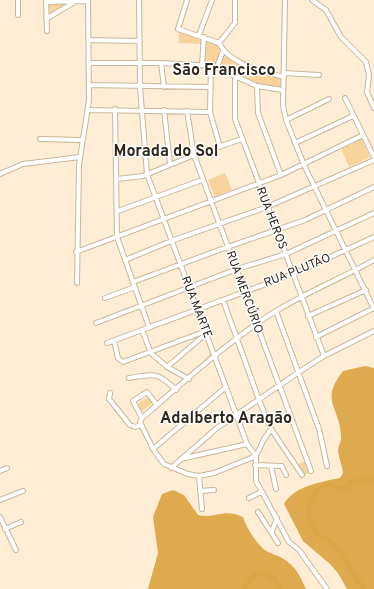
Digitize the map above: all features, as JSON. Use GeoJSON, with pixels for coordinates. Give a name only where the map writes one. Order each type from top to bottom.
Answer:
{"type":"FeatureCollection","features":[{"type":"Feature","properties":{"kind":"street"},"geometry":{"type":"LineString","coordinates":[[18,0],[18,15]]}},
{"type":"Feature","properties":{"kind":"street","name":"RUA MARTE"},"geometry":{"type":"LineString","coordinates":[[139,0],[141,110],[147,174],[171,241],[216,355],[247,444],[256,456]]}},
{"type":"Feature","properties":{"kind":"street"},"geometry":{"type":"LineString","coordinates":[[188,0],[177,28],[219,43],[223,51],[244,64],[284,75],[319,76]]}},
{"type":"Feature","properties":{"kind":"street"},"geometry":{"type":"LineString","coordinates":[[199,35],[212,0]]}},
{"type":"Feature","properties":{"kind":"street"},"geometry":{"type":"LineString","coordinates":[[219,43],[235,23],[235,0]]}},
{"type":"Feature","properties":{"kind":"street"},"geometry":{"type":"LineString","coordinates":[[285,0],[283,105],[286,120],[304,165],[327,209],[374,308],[316,336]]}},
{"type":"Feature","properties":{"kind":"street"},"geometry":{"type":"LineString","coordinates":[[312,0],[326,10],[341,36],[366,62],[369,75],[367,92],[374,108]]}},
{"type":"Feature","properties":{"kind":"street"},"geometry":{"type":"LineString","coordinates":[[47,31],[46,1],[88,1],[88,110],[80,157],[76,252],[77,283]]}},
{"type":"Feature","properties":{"kind":"street"},"geometry":{"type":"LineString","coordinates":[[46,18],[75,2]]}},
{"type":"Feature","properties":{"kind":"street"},"geometry":{"type":"LineString","coordinates":[[202,65],[204,37]]}},
{"type":"Feature","properties":{"kind":"street"},"geometry":{"type":"LineString","coordinates":[[88,40],[140,41]]}},
{"type":"Feature","properties":{"kind":"street"},"geometry":{"type":"LineString","coordinates":[[217,67],[223,51]]}},
{"type":"Feature","properties":{"kind":"street"},"geometry":{"type":"LineString","coordinates":[[88,64],[161,63],[211,65],[257,86],[283,90]]}},
{"type":"Feature","properties":{"kind":"street"},"geometry":{"type":"LineString","coordinates":[[161,63],[164,87]]}},
{"type":"Feature","properties":{"kind":"street"},"geometry":{"type":"LineString","coordinates":[[211,65],[210,112],[220,147]]}},
{"type":"Feature","properties":{"kind":"street","name":"RUA HEROS"},"geometry":{"type":"LineString","coordinates":[[235,77],[234,111],[242,139],[324,356]]}},
{"type":"Feature","properties":{"kind":"street"},"geometry":{"type":"LineString","coordinates":[[88,85],[211,87]]}},
{"type":"Feature","properties":{"kind":"street"},"geometry":{"type":"LineString","coordinates":[[257,86],[258,113],[281,175]]}},
{"type":"Feature","properties":{"kind":"street"},"geometry":{"type":"LineString","coordinates":[[125,260],[171,241],[267,207],[315,187],[374,158],[345,98]]}},
{"type":"Feature","properties":{"kind":"street"},"geometry":{"type":"LineString","coordinates":[[286,120],[329,99]]}},
{"type":"Feature","properties":{"kind":"street"},"geometry":{"type":"LineString","coordinates":[[88,110],[115,109],[210,112]]}},
{"type":"Feature","properties":{"kind":"street"},"geometry":{"type":"LineString","coordinates":[[115,109],[118,211],[117,237],[149,327]]}},
{"type":"Feature","properties":{"kind":"street"},"geometry":{"type":"LineString","coordinates":[[164,110],[170,164]]}},
{"type":"Feature","properties":{"kind":"street","name":"RUA MERCÚRIO"},"geometry":{"type":"LineString","coordinates":[[187,111],[194,155],[202,180],[212,201],[311,471]]}},
{"type":"Feature","properties":{"kind":"street"},"geometry":{"type":"LineString","coordinates":[[295,143],[353,116]]}},
{"type":"Feature","properties":{"kind":"street"},"geometry":{"type":"LineString","coordinates":[[76,252],[259,184],[304,165],[363,135]]}},
{"type":"Feature","properties":{"kind":"street"},"geometry":{"type":"LineString","coordinates":[[40,139],[82,140]]}},
{"type":"Feature","properties":{"kind":"street"},"geometry":{"type":"LineString","coordinates":[[117,179],[132,178],[147,174],[194,155],[242,139]]}},
{"type":"Feature","properties":{"kind":"street"},"geometry":{"type":"LineString","coordinates":[[0,174],[23,164],[80,157]]}},
{"type":"Feature","properties":{"kind":"street"},"geometry":{"type":"LineString","coordinates":[[118,211],[154,196],[202,180]]}},
{"type":"Feature","properties":{"kind":"street"},"geometry":{"type":"LineString","coordinates":[[133,282],[228,246],[305,220],[374,187]]}},
{"type":"Feature","properties":{"kind":"street"},"geometry":{"type":"LineString","coordinates":[[96,323],[190,286],[237,269],[286,254],[374,213]]}},
{"type":"Feature","properties":{"kind":"street","name":"RUA PLUTÃO"},"geometry":{"type":"LineString","coordinates":[[107,343],[293,274],[374,237]]}},
{"type":"Feature","properties":{"kind":"street"},"geometry":{"type":"LineString","coordinates":[[110,393],[110,399],[130,425],[135,427],[156,405],[256,324],[302,296],[374,260]]}},
{"type":"Feature","properties":{"kind":"street"},"geometry":{"type":"LineString","coordinates":[[105,298],[135,287]]}},
{"type":"Feature","properties":{"kind":"street"},"geometry":{"type":"LineString","coordinates":[[308,316],[366,290]]}},
{"type":"Feature","properties":{"kind":"street"},"geometry":{"type":"LineString","coordinates":[[223,300],[271,429],[302,475]]}},
{"type":"Feature","properties":{"kind":"street"},"geometry":{"type":"LineString","coordinates":[[276,311],[299,372],[324,447],[328,466]]}},
{"type":"Feature","properties":{"kind":"street"},"geometry":{"type":"LineString","coordinates":[[142,330],[151,353],[167,366],[189,379]]}},
{"type":"Feature","properties":{"kind":"street"},"geometry":{"type":"LineString","coordinates":[[170,468],[212,431],[299,372],[324,356],[374,331]]}},
{"type":"Feature","properties":{"kind":"street"},"geometry":{"type":"LineString","coordinates":[[114,341],[118,358],[123,362],[206,332]]}},
{"type":"Feature","properties":{"kind":"street"},"geometry":{"type":"LineString","coordinates":[[167,366],[206,332]]}},
{"type":"Feature","properties":{"kind":"street"},"geometry":{"type":"LineString","coordinates":[[129,378],[157,374],[164,378],[176,390]]}},
{"type":"Feature","properties":{"kind":"street"},"geometry":{"type":"LineString","coordinates":[[153,449],[226,386]]}},
{"type":"Feature","properties":{"kind":"street"},"geometry":{"type":"LineString","coordinates":[[156,405],[147,392],[133,401],[153,449],[164,464],[170,468],[199,476],[222,470],[247,458],[256,456]]}},
{"type":"Feature","properties":{"kind":"street"},"geometry":{"type":"LineString","coordinates":[[271,429],[264,439],[256,456],[256,481],[289,542],[299,550],[326,589]]}},
{"type":"Feature","properties":{"kind":"street"},"geometry":{"type":"LineString","coordinates":[[180,459],[247,444]]}},
{"type":"Feature","properties":{"kind":"street"},"geometry":{"type":"LineString","coordinates":[[255,465],[282,466],[286,475]]}},
{"type":"Feature","properties":{"kind":"street"},"geometry":{"type":"LineString","coordinates":[[271,466],[276,489]]}},
{"type":"Feature","properties":{"kind":"street"},"geometry":{"type":"LineString","coordinates":[[0,471],[8,468]]}},
{"type":"Feature","properties":{"kind":"street"},"geometry":{"type":"LineString","coordinates":[[199,476],[202,509]]}},
{"type":"Feature","properties":{"kind":"street"},"geometry":{"type":"LineString","coordinates":[[0,500],[23,490]]}},
{"type":"Feature","properties":{"kind":"street"},"geometry":{"type":"LineString","coordinates":[[200,491],[214,490]]}},
{"type":"Feature","properties":{"kind":"street"},"geometry":{"type":"LineString","coordinates":[[249,498],[261,492]]}},
{"type":"Feature","properties":{"kind":"street"},"geometry":{"type":"LineString","coordinates":[[258,512],[272,531],[278,543]]}},
{"type":"Feature","properties":{"kind":"street"},"geometry":{"type":"LineString","coordinates":[[0,517],[16,550]]}},
{"type":"Feature","properties":{"kind":"street"},"geometry":{"type":"LineString","coordinates":[[272,531],[277,518]]}},
{"type":"Feature","properties":{"kind":"street"},"geometry":{"type":"LineString","coordinates":[[6,529],[21,522]]}},
{"type":"Feature","properties":{"kind":"shaded area"},"geometry":{"type":"Polygon","coordinates":[[[67,3],[50,14],[49,4],[67,3]]]}},
{"type":"Feature","properties":{"kind":"shaded area"},"geometry":{"type":"Polygon","coordinates":[[[178,28],[220,42],[233,55],[254,66],[286,75],[285,91],[261,86],[224,69],[203,64],[204,44],[179,43],[178,28]]]}},
{"type":"Feature","properties":{"kind":"shaded area"},"geometry":{"type":"Polygon","coordinates":[[[362,139],[370,157],[349,167],[341,149],[362,139]]]}},
{"type":"Feature","properties":{"kind":"shaded area"},"geometry":{"type":"Polygon","coordinates":[[[225,173],[232,190],[215,197],[208,180],[225,173]]]}},
{"type":"Feature","properties":{"kind":"shaded area"},"geometry":{"type":"Polygon","coordinates":[[[365,366],[374,368],[374,589],[347,589],[338,573],[330,564],[303,541],[284,504],[288,498],[301,489],[317,483],[340,478],[343,473],[338,451],[341,438],[340,426],[333,404],[332,390],[343,371],[365,366]]]}},
{"type":"Feature","properties":{"kind":"shaded area"},"geometry":{"type":"Polygon","coordinates":[[[149,396],[153,403],[142,411],[137,404],[149,396]]]}},
{"type":"Feature","properties":{"kind":"shaded area"},"geometry":{"type":"Polygon","coordinates":[[[305,461],[311,472],[303,476],[297,465],[305,461]]]}},
{"type":"Feature","properties":{"kind":"shaded area"},"geometry":{"type":"Polygon","coordinates":[[[173,490],[184,495],[198,515],[210,516],[230,513],[243,517],[260,546],[268,552],[284,559],[292,566],[299,575],[306,589],[148,589],[158,553],[153,517],[162,494],[173,490]]]}},
{"type":"Feature","properties":{"kind":"waterway"},"geometry":{"type":"LineString","coordinates":[[365,589],[330,540],[318,535],[313,528],[308,514],[311,500],[321,488],[328,484],[339,489],[347,488],[350,483],[363,478],[369,480],[374,478]]}},
{"type":"Feature","properties":{"kind":"waterway"},"geometry":{"type":"LineString","coordinates":[[244,589],[253,576],[258,574],[268,574],[275,580],[280,589]]}},
{"type":"Feature","properties":{"kind":"district","name":"São Francisco"},"geometry":{"type":"Point","coordinates":[224,69]}},
{"type":"Feature","properties":{"kind":"district","name":"Morada do Sol"},"geometry":{"type":"Point","coordinates":[166,150]}},
{"type":"Feature","properties":{"kind":"district","name":"Adalberto Aragão"},"geometry":{"type":"Point","coordinates":[226,417]}}]}
